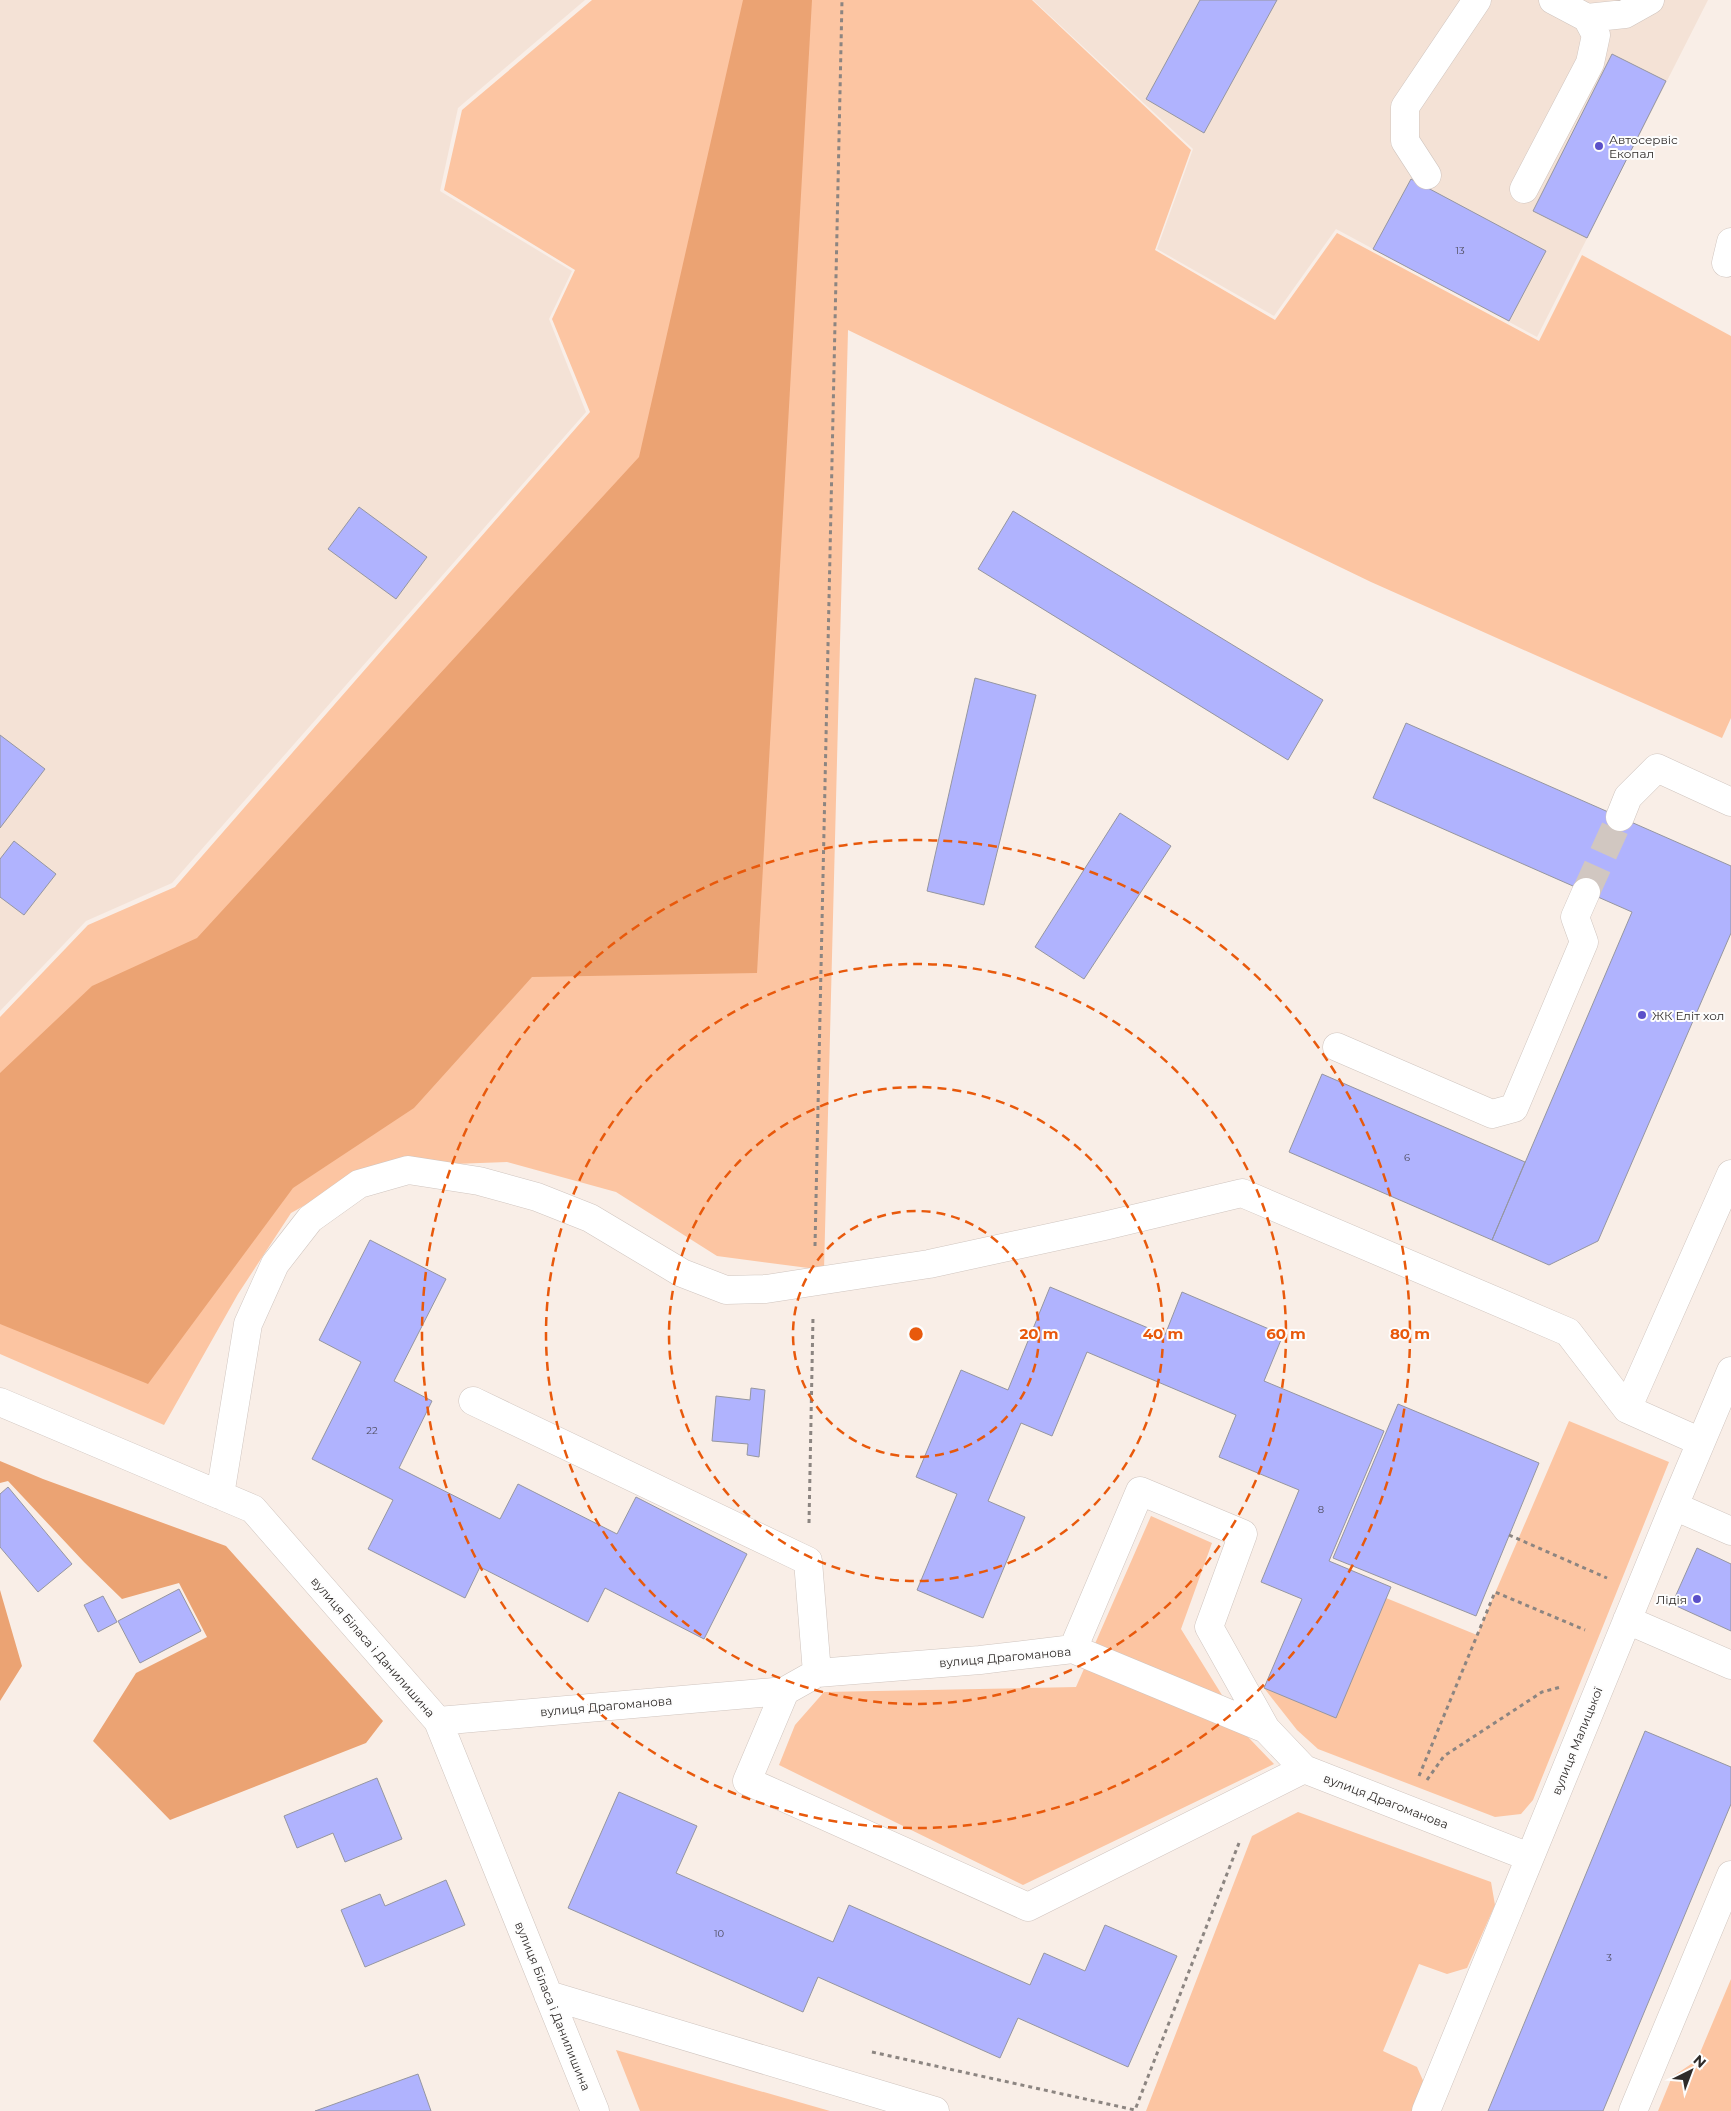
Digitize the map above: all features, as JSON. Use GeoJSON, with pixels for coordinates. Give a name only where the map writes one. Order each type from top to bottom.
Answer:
{"type":"FeatureCollection","features":[{"type":"Feature","properties":{"kind":"street"},"geometry":{"type":"LineString","coordinates":[[1427,175],[1404,141],[1405,108],[1477,0]]}},
{"type":"Feature","properties":{"kind":"street"},"geometry":{"type":"LineString","coordinates":[[1553,0],[1587,18],[1625,14],[1650,0]]}},
{"type":"Feature","properties":{"kind":"street"},"geometry":{"type":"LineString","coordinates":[[1524,189],[1590,63],[1625,14]]}},
{"type":"Feature","properties":{"kind":"street"},"geometry":{"type":"LineString","coordinates":[[1587,18],[1596,35],[1590,63]]}},
{"type":"Feature","properties":{"kind":"street"},"geometry":{"type":"LineString","coordinates":[[1620,817],[1628,798],[1657,768],[1731,802]]}},
{"type":"Feature","properties":{"kind":"street"},"geometry":{"type":"LineString","coordinates":[[1337,1047],[1492,1114],[1514,1108],[1584,942],[1575,917],[1586,892]]}},
{"type":"Feature","properties":{"kind":"street"},"geometry":{"type":"LineString","coordinates":[[220,1495],[248,1324],[275,1264],[310,1219],[359,1184],[408,1170],[479,1181],[537,1197],[590,1218],[682,1273],[726,1290],[766,1289],[929,1264],[1104,1226],[1242,1193],[1568,1332],[1627,1409],[1701,1442]]}},
{"type":"Feature","properties":{"kind":"street"},"geometry":{"type":"LineString","coordinates":[[1627,1409],[1731,1174]]}},
{"type":"Feature","properties":{"kind":"street","name":"вулиця Малицької"},"geometry":{"type":"LineString","coordinates":[[1426,2111],[1638,1592],[1731,1372]]}},
{"type":"Feature","properties":{"kind":"street"},"geometry":{"type":"LineString","coordinates":[[472,1401],[808,1561],[817,1673]]}},
{"type":"Feature","properties":{"kind":"street","name":"вулиця Біласа і Данилишина"},"geometry":{"type":"LineString","coordinates":[[0,1402],[253,1509],[438,1721],[595,2111]]}},
{"type":"Feature","properties":{"kind":"street"},"geometry":{"type":"LineString","coordinates":[[1073,1649],[1140,1491],[1243,1534],[1209,1627],[1266,1730]]}},
{"type":"Feature","properties":{"kind":"street"},"geometry":{"type":"LineString","coordinates":[[1674,1506],[1731,1531]]}},
{"type":"Feature","properties":{"kind":"street"},"geometry":{"type":"LineString","coordinates":[[1622,1632],[1731,1665]]}},
{"type":"Feature","properties":{"kind":"street","name":"вулиця Драгоманова"},"geometry":{"type":"LineString","coordinates":[[438,1721],[785,1691],[817,1673],[980,1660],[1073,1649],[1266,1730],[1304,1769],[1529,1857]]}},
{"type":"Feature","properties":{"kind":"street"},"geometry":{"type":"LineString","coordinates":[[785,1691],[747,1781],[1028,1907],[1304,1769]]}},
{"type":"Feature","properties":{"kind":"street"},"geometry":{"type":"LineString","coordinates":[[1633,2111],[1731,1875]]}},
{"type":"Feature","properties":{"kind":"street"},"geometry":{"type":"LineString","coordinates":[[548,1995],[935,2111]]}},
{"type":"Feature","properties":{"kind":"path"},"geometry":{"type":"LineString","coordinates":[[808,1561],[842,0]]}},
{"type":"Feature","properties":{"kind":"path"},"geometry":{"type":"LineString","coordinates":[[1509,1535],[1638,1592]]}},
{"type":"Feature","properties":{"kind":"path"},"geometry":{"type":"LineString","coordinates":[[1406,1809],[1495,1592],[1622,1632]]}},
{"type":"Feature","properties":{"kind":"path"},"geometry":{"type":"LineString","coordinates":[[1406,1809],[1444,1756],[1542,1692],[1605,1675]]}},
{"type":"Feature","properties":{"kind":"path"},"geometry":{"type":"LineString","coordinates":[[869,2052],[1135,2110],[1241,1838]]}},
{"type":"Feature","properties":{"kind":"shaded area"},"geometry":{"type":"Polygon","coordinates":[[[0,0],[585,0],[458,108],[440,191],[572,271],[549,319],[586,412],[172,883],[86,921],[0,1011],[0,0]]]}},
{"type":"Feature","properties":{"kind":"shaded area"},"geometry":{"type":"Polygon","coordinates":[[[592,0],[1032,0],[1191,150],[1155,250],[1275,320],[1337,233],[1539,341],[1582,255],[1731,336],[1731,718],[1722,738],[1371,582],[848,330],[824,1270],[717,1256],[616,1192],[507,1162],[373,1167],[291,1213],[238,1294],[164,1425],[0,1354],[0,1017],[88,925],[175,887],[590,412],[552,319],[575,270],[444,190],[462,110],[592,0]]]}},
{"type":"Feature","properties":{"kind":"shaded area"},"geometry":{"type":"Polygon","coordinates":[[[743,0],[812,0],[757,973],[532,977],[414,1108],[293,1188],[148,1384],[0,1324],[0,1073],[92,986],[197,938],[639,457],[743,0]]]}},
{"type":"Feature","properties":{"kind":"shaded area"},"geometry":{"type":"Polygon","coordinates":[[[1033,0],[1708,0],[1537,337],[1336,229],[1274,316],[1157,249],[1193,149],[1033,0]]]}},
{"type":"Feature","properties":{"kind":"shaded area"},"geometry":{"type":"Polygon","coordinates":[[[1569,1421],[1669,1462],[1533,1800],[1521,1814],[1495,1817],[1318,1749],[1297,1730],[1264,1688],[1386,1598],[1477,1635],[1569,1421]]]}},
{"type":"Feature","properties":{"kind":"shaded area"},"geometry":{"type":"Polygon","coordinates":[[[0,1461],[43,1479],[226,1546],[383,1721],[366,1743],[170,1820],[93,1741],[136,1673],[207,1637],[179,1583],[122,1599],[84,1562],[8,1481],[0,1483],[0,1461]]]}},
{"type":"Feature","properties":{"kind":"shaded area"},"geometry":{"type":"Polygon","coordinates":[[[1151,1516],[1212,1543],[1181,1629],[1248,1737],[1274,1764],[1023,1885],[779,1765],[795,1725],[824,1692],[1076,1687],[1151,1516]]]}},
{"type":"Feature","properties":{"kind":"shaded area"},"geometry":{"type":"Polygon","coordinates":[[[0,1590],[22,1666],[0,1701],[0,1590]]]}},
{"type":"Feature","properties":{"kind":"shaded area"},"geometry":{"type":"Polygon","coordinates":[[[1298,1812],[1491,1882],[1495,1905],[1467,1968],[1447,1974],[1419,1964],[1383,2051],[1417,2067],[1425,2085],[1414,2111],[1146,2111],[1252,1836],[1298,1812]]]}},
{"type":"Feature","properties":{"kind":"shaded area"},"geometry":{"type":"Polygon","coordinates":[[[1731,1979],[1731,2111],[1658,2111],[1672,2077],[1697,2060],[1731,1979]]]}},
{"type":"Feature","properties":{"kind":"shaded area"},"geometry":{"type":"Polygon","coordinates":[[[616,2050],[830,2111],[640,2111],[616,2050]]]}},
{"type":"Feature","properties":{"kind":"building"},"geometry":{"type":"Polygon","coordinates":[[[1200,0],[1277,0],[1204,133],[1146,99],[1200,0]]]}},
{"type":"Feature","properties":{"kind":"building","name":"Автосервіс Екопал"},"geometry":{"type":"Polygon","coordinates":[[[1612,54],[1666,81],[1587,238],[1533,211],[1612,54]]]}},
{"type":"Feature","properties":{"kind":"building"},"geometry":{"type":"Polygon","coordinates":[[[1411,179],[1546,251],[1509,321],[1373,249],[1411,179]]]}},
{"type":"Feature","properties":{"kind":"building"},"geometry":{"type":"Polygon","coordinates":[[[359,507],[427,557],[396,599],[328,549],[359,507]]]}},
{"type":"Feature","properties":{"kind":"building"},"geometry":{"type":"Polygon","coordinates":[[[1013,511],[1323,700],[1288,760],[978,569],[1013,511]]]}},
{"type":"Feature","properties":{"kind":"building"},"geometry":{"type":"Polygon","coordinates":[[[975,678],[1036,695],[984,905],[927,891],[975,678]]]}},
{"type":"Feature","properties":{"kind":"building","name":"ЖК Еліт хол"},"geometry":{"type":"Polygon","coordinates":[[[1406,723],[1731,866],[1731,933],[1598,1241],[1549,1265],[1492,1240],[1632,912],[1373,798],[1406,723]]]}},
{"type":"Feature","properties":{"kind":"building"},"geometry":{"type":"Polygon","coordinates":[[[0,735],[45,769],[0,828],[0,735]]]}},
{"type":"Feature","properties":{"kind":"building"},"geometry":{"type":"Polygon","coordinates":[[[1120,813],[1171,846],[1084,979],[1035,947],[1120,813]]]}},
{"type":"Feature","properties":{"kind":"building"},"geometry":{"type":"Polygon","coordinates":[[[14,841],[56,874],[24,915],[0,897],[0,859],[14,841]]]}},
{"type":"Feature","properties":{"kind":"building"},"geometry":{"type":"Polygon","coordinates":[[[1322,1074],[1525,1162],[1492,1240],[1289,1152],[1322,1074]]]}},
{"type":"Feature","properties":{"kind":"building"},"geometry":{"type":"Polygon","coordinates":[[[370,1240],[446,1279],[394,1381],[432,1401],[399,1468],[500,1519],[518,1484],[617,1534],[636,1497],[747,1554],[704,1639],[605,1588],[588,1622],[480,1567],[465,1598],[368,1549],[393,1500],[312,1459],[361,1362],[319,1340],[370,1240]]]}},
{"type":"Feature","properties":{"kind":"building"},"geometry":{"type":"Polygon","coordinates":[[[1050,1287],[1165,1335],[1182,1292],[1283,1335],[1264,1381],[1384,1431],[1329,1561],[1391,1587],[1336,1718],[1264,1688],[1302,1599],[1261,1582],[1299,1490],[1219,1457],[1236,1415],[1087,1352],[1052,1436],[1021,1423],[988,1501],[1025,1517],[983,1618],[917,1590],[957,1494],[916,1477],[961,1370],[1008,1390],[1050,1287]]]}},
{"type":"Feature","properties":{"kind":"building"},"geometry":{"type":"Polygon","coordinates":[[[751,1388],[765,1390],[759,1457],[747,1455],[748,1444],[712,1441],[716,1396],[750,1400],[751,1388]]]}},
{"type":"Feature","properties":{"kind":"building"},"geometry":{"type":"Polygon","coordinates":[[[1398,1404],[1539,1463],[1476,1616],[1333,1558],[1398,1404]]]}},
{"type":"Feature","properties":{"kind":"building"},"geometry":{"type":"Polygon","coordinates":[[[8,1487],[72,1564],[38,1592],[0,1547],[0,1494],[8,1487]]]}},
{"type":"Feature","properties":{"kind":"building"},"geometry":{"type":"Polygon","coordinates":[[[1697,1548],[1731,1564],[1731,1631],[1672,1604],[1697,1548]]]}},
{"type":"Feature","properties":{"kind":"building"},"geometry":{"type":"Polygon","coordinates":[[[179,1589],[201,1631],[140,1663],[118,1621],[179,1589]]]}},
{"type":"Feature","properties":{"kind":"building"},"geometry":{"type":"Polygon","coordinates":[[[103,1596],[117,1622],[98,1632],[84,1605],[103,1596]]]}},
{"type":"Feature","properties":{"kind":"building"},"geometry":{"type":"Polygon","coordinates":[[[1645,1731],[1731,1767],[1731,1804],[1603,2111],[1488,2111],[1645,1731]]]}},
{"type":"Feature","properties":{"kind":"building"},"geometry":{"type":"Polygon","coordinates":[[[377,1778],[402,1839],[345,1862],[333,1833],[297,1848],[284,1816],[377,1778]]]}},
{"type":"Feature","properties":{"kind":"building"},"geometry":{"type":"Polygon","coordinates":[[[619,1792],[697,1826],[676,1873],[833,1942],[849,1905],[1030,1985],[1044,1953],[1085,1971],[1105,1925],[1177,1956],[1128,2067],[1018,2018],[1000,2058],[818,1977],[803,2012],[568,1908],[619,1792]]]}},
{"type":"Feature","properties":{"kind":"building"},"geometry":{"type":"Polygon","coordinates":[[[446,1880],[465,1925],[365,1967],[341,1910],[380,1894],[385,1906],[446,1880]]]}},
{"type":"Feature","properties":{"kind":"building"},"geometry":{"type":"Polygon","coordinates":[[[418,2074],[431,2111],[315,2111],[418,2074]]]}},
{"type":"Feature","properties":{"kind":"tunnel"},"geometry":{"type":"LineString","coordinates":[[1586,892],[1620,817]]}},
{"type":"Feature","properties":{"kind":"place","name":"Автосервіс Екопал"},"geometry":{"type":"Point","coordinates":[1599,146]}},
{"type":"Feature","properties":{"kind":"place","name":"ЖК Еліт хол"},"geometry":{"type":"Point","coordinates":[1642,1015]}},
{"type":"Feature","properties":{"kind":"place","name":"Лідія"},"geometry":{"type":"Point","coordinates":[1697,1599]}}]}
